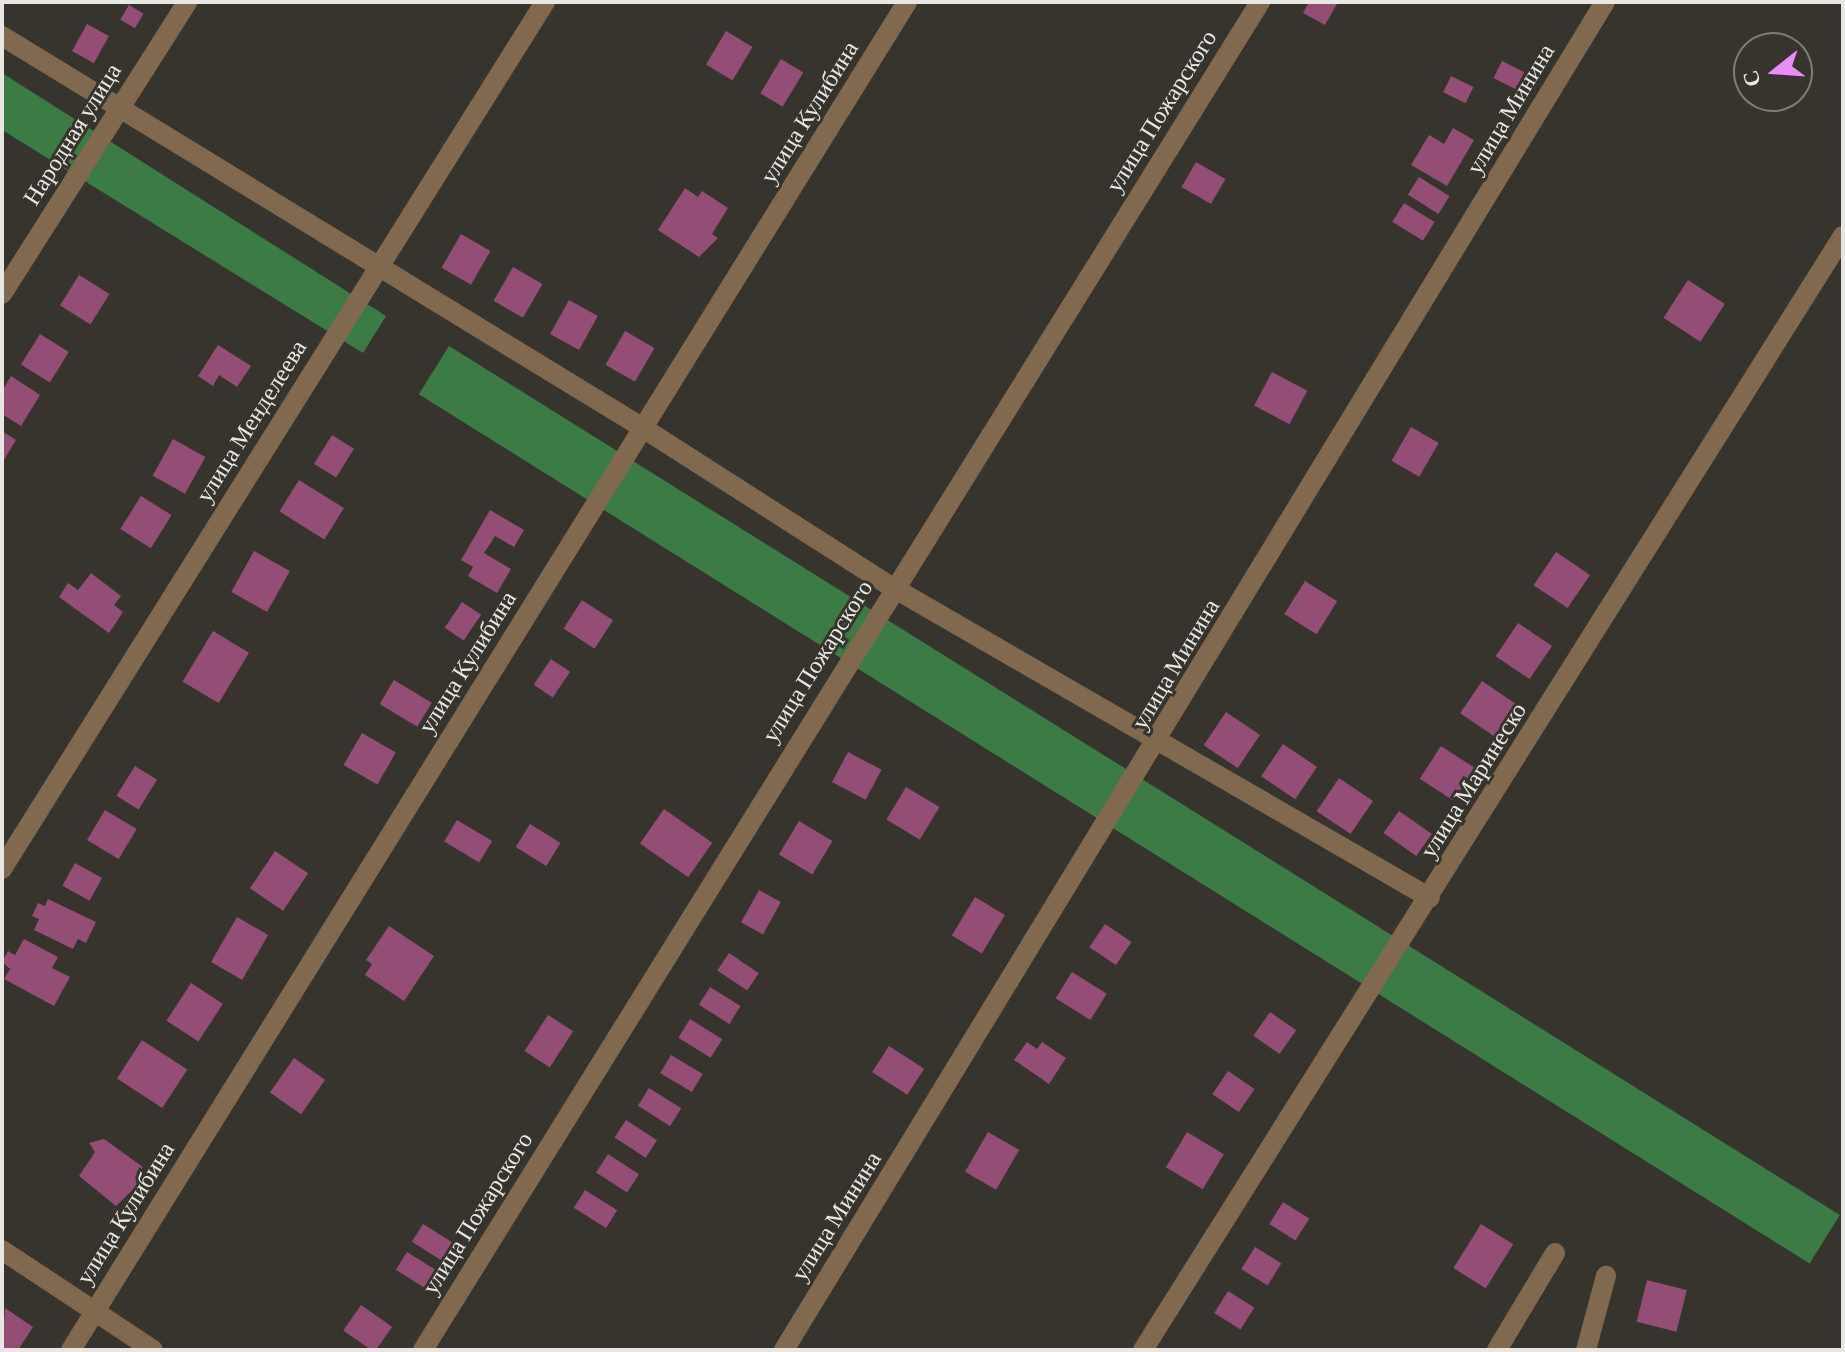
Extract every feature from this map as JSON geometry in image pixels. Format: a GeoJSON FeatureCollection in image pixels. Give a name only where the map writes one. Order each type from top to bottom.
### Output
{"type":"FeatureCollection","features":[{"type":"Feature","properties":{"kind":"street","name":"Народная улица"},"geometry":{"type":"LineString","coordinates":[[2,294],[187,2]]}},
{"type":"Feature","properties":{"kind":"street","name":"улица Менделеева"},"geometry":{"type":"LineString","coordinates":[[2,869],[545,2]]}},
{"type":"Feature","properties":{"kind":"street","name":"улица Кулибина"},"geometry":{"type":"LineString","coordinates":[[71,1350],[907,2]]}},
{"type":"Feature","properties":{"kind":"street","name":"улица Пожарского"},"geometry":{"type":"LineString","coordinates":[[423,1350],[892,587],[1260,2]]}},
{"type":"Feature","properties":{"kind":"street","name":"улица Минина"},"geometry":{"type":"LineString","coordinates":[[784,1350],[1157,744],[1605,2]]}},
{"type":"Feature","properties":{"kind":"street"},"geometry":{"type":"LineString","coordinates":[[2,36],[643,428],[892,587],[1157,744],[1430,898]]}},
{"type":"Feature","properties":{"kind":"street","name":"улица Маринеско"},"geometry":{"type":"LineString","coordinates":[[1143,1350],[1430,898],[1843,236]]}},
{"type":"Feature","properties":{"kind":"street"},"geometry":{"type":"LineString","coordinates":[[2,1250],[153,1350]]}},
{"type":"Feature","properties":{"kind":"street"},"geometry":{"type":"LineString","coordinates":[[1497,1350],[1555,1253]]}},
{"type":"Feature","properties":{"kind":"street"},"geometry":{"type":"LineString","coordinates":[[1586,1350],[1606,1276]]}},
{"type":"Feature","properties":{"kind":"green space"},"geometry":{"type":"Polygon","coordinates":[[[2,73],[386,316],[363,353],[2,130],[2,73]]]}},
{"type":"Feature","properties":{"kind":"green space"},"geometry":{"type":"Polygon","coordinates":[[[449,346],[1840,1215],[1810,1263],[419,394],[449,346]]]}},
{"type":"Feature","properties":{"kind":"building"},"geometry":{"type":"Polygon","coordinates":[[[1309,2],[1338,2],[1325,25],[1303,13],[1309,2]]]}},
{"type":"Feature","properties":{"kind":"building"},"geometry":{"type":"Polygon","coordinates":[[[129,5],[144,14],[135,28],[120,20],[129,5]]]}},
{"type":"Feature","properties":{"kind":"building"},"geometry":{"type":"Polygon","coordinates":[[[87,24],[109,36],[94,63],[72,51],[87,24]]]}},
{"type":"Feature","properties":{"kind":"building"},"geometry":{"type":"Polygon","coordinates":[[[726,31],[753,47],[732,80],[706,64],[726,31]]]}},
{"type":"Feature","properties":{"kind":"building"},"geometry":{"type":"Polygon","coordinates":[[[781,59],[803,72],[783,107],[760,93],[781,59]]]}},
{"type":"Feature","properties":{"kind":"building"},"geometry":{"type":"Polygon","coordinates":[[[1502,61],[1524,72],[1516,89],[1493,78],[1502,61]]]}},
{"type":"Feature","properties":{"kind":"building"},"geometry":{"type":"Polygon","coordinates":[[[1451,76],[1473,87],[1466,103],[1443,92],[1451,76]]]}},
{"type":"Feature","properties":{"kind":"building"},"geometry":{"type":"Polygon","coordinates":[[[1453,128],[1474,140],[1447,186],[1411,165],[1429,135],[1444,144],[1453,128]]]}},
{"type":"Feature","properties":{"kind":"building"},"geometry":{"type":"Polygon","coordinates":[[[1196,162],[1225,179],[1211,204],[1182,187],[1196,162]]]}},
{"type":"Feature","properties":{"kind":"building"},"geometry":{"type":"Polygon","coordinates":[[[1419,177],[1450,196],[1438,214],[1408,195],[1419,177]]]}},
{"type":"Feature","properties":{"kind":"building"},"geometry":{"type":"Polygon","coordinates":[[[685,188],[698,197],[702,191],[728,208],[712,234],[718,238],[699,257],[658,230],[685,188]]]}},
{"type":"Feature","properties":{"kind":"building"},"geometry":{"type":"Polygon","coordinates":[[[1404,203],[1435,222],[1423,241],[1392,222],[1404,203]]]}},
{"type":"Feature","properties":{"kind":"building"},"geometry":{"type":"Polygon","coordinates":[[[461,234],[490,251],[471,285],[442,268],[461,234]]]}},
{"type":"Feature","properties":{"kind":"building"},"geometry":{"type":"Polygon","coordinates":[[[513,267],[542,284],[523,318],[494,301],[513,267]]]}},
{"type":"Feature","properties":{"kind":"building"},"geometry":{"type":"Polygon","coordinates":[[[79,275],[110,294],[90,325],[60,306],[79,275]]]}},
{"type":"Feature","properties":{"kind":"building"},"geometry":{"type":"Polygon","coordinates":[[[1688,280],[1725,304],[1700,342],[1663,318],[1688,280]]]}},
{"type":"Feature","properties":{"kind":"building"},"geometry":{"type":"Polygon","coordinates":[[[569,300],[598,316],[579,350],[550,334],[569,300]]]}},
{"type":"Feature","properties":{"kind":"building"},"geometry":{"type":"Polygon","coordinates":[[[625,331],[654,348],[635,382],[606,365],[625,331]]]}},
{"type":"Feature","properties":{"kind":"building"},"geometry":{"type":"Polygon","coordinates":[[[40,334],[69,352],[50,383],[21,365],[40,334]]]}},
{"type":"Feature","properties":{"kind":"building"},"geometry":{"type":"Polygon","coordinates":[[[218,345],[251,366],[237,387],[219,375],[213,386],[198,376],[218,345]]]}},
{"type":"Feature","properties":{"kind":"building"},"geometry":{"type":"Polygon","coordinates":[[[1272,372],[1307,391],[1289,424],[1254,406],[1272,372]]]}},
{"type":"Feature","properties":{"kind":"building"},"geometry":{"type":"Polygon","coordinates":[[[11,376],[40,395],[21,426],[2,414],[2,391],[11,376]]]}},
{"type":"Feature","properties":{"kind":"building"},"geometry":{"type":"Polygon","coordinates":[[[1411,427],[1439,443],[1419,477],[1392,461],[1411,427]]]}},
{"type":"Feature","properties":{"kind":"building"},"geometry":{"type":"Polygon","coordinates":[[[2,431],[16,440],[2,463],[2,431]]]}},
{"type":"Feature","properties":{"kind":"building"},"geometry":{"type":"Polygon","coordinates":[[[332,435],[354,449],[336,478],[314,464],[332,435]]]}},
{"type":"Feature","properties":{"kind":"building"},"geometry":{"type":"Polygon","coordinates":[[[173,439],[205,457],[185,494],[153,476],[173,439]]]}},
{"type":"Feature","properties":{"kind":"building"},"geometry":{"type":"Polygon","coordinates":[[[299,480],[344,508],[324,539],[279,511],[299,480]]]}},
{"type":"Feature","properties":{"kind":"building"},"geometry":{"type":"Polygon","coordinates":[[[141,496],[172,515],[151,548],[120,529],[141,496]]]}},
{"type":"Feature","properties":{"kind":"building"},"geometry":{"type":"Polygon","coordinates":[[[490,510],[524,530],[514,547],[495,536],[484,553],[511,569],[497,593],[468,576],[473,567],[461,560],[490,510]]]}},
{"type":"Feature","properties":{"kind":"building"},"geometry":{"type":"Polygon","coordinates":[[[254,551],[290,571],[267,612],[231,592],[254,551]]]}},
{"type":"Feature","properties":{"kind":"building"},"geometry":{"type":"Polygon","coordinates":[[[1556,552],[1590,575],[1568,608],[1534,585],[1556,552]]]}},
{"type":"Feature","properties":{"kind":"building"},"geometry":{"type":"Polygon","coordinates":[[[91,573],[121,596],[114,605],[123,612],[109,633],[59,597],[68,583],[78,590],[91,573]]]}},
{"type":"Feature","properties":{"kind":"building"},"geometry":{"type":"Polygon","coordinates":[[[1305,581],[1337,601],[1317,634],[1284,614],[1305,581]]]}},
{"type":"Feature","properties":{"kind":"building"},"geometry":{"type":"Polygon","coordinates":[[[582,600],[613,620],[595,649],[563,629],[582,600]]]}},
{"type":"Feature","properties":{"kind":"building"},"geometry":{"type":"Polygon","coordinates":[[[462,602],[481,615],[464,641],[445,628],[462,602]]]}},
{"type":"Feature","properties":{"kind":"building"},"geometry":{"type":"Polygon","coordinates":[[[1518,623],[1552,646],[1530,679],[1496,656],[1518,623]]]}},
{"type":"Feature","properties":{"kind":"building"},"geometry":{"type":"Polygon","coordinates":[[[213,631],[249,653],[219,703],[183,682],[213,631]]]}},
{"type":"Feature","properties":{"kind":"building"},"geometry":{"type":"Polygon","coordinates":[[[551,659],[570,672],[553,698],[534,685],[551,659]]]}},
{"type":"Feature","properties":{"kind":"building"},"geometry":{"type":"Polygon","coordinates":[[[394,680],[432,703],[417,727],[380,704],[394,680]]]}},
{"type":"Feature","properties":{"kind":"building"},"geometry":{"type":"Polygon","coordinates":[[[1482,681],[1516,704],[1494,736],[1460,713],[1482,681]]]}},
{"type":"Feature","properties":{"kind":"building"},"geometry":{"type":"Polygon","coordinates":[[[1226,712],[1260,735],[1238,768],[1204,745],[1226,712]]]}},
{"type":"Feature","properties":{"kind":"building"},"geometry":{"type":"Polygon","coordinates":[[[362,733],[396,752],[377,785],[344,765],[362,733]]]}},
{"type":"Feature","properties":{"kind":"building"},"geometry":{"type":"Polygon","coordinates":[[[1283,744],[1317,767],[1295,799],[1261,776],[1283,744]]]}},
{"type":"Feature","properties":{"kind":"building"},"geometry":{"type":"Polygon","coordinates":[[[1441,746],[1475,768],[1453,800],[1420,779],[1441,746]]]}},
{"type":"Feature","properties":{"kind":"building"},"geometry":{"type":"Polygon","coordinates":[[[848,752],[882,770],[866,800],[832,782],[848,752]]]}},
{"type":"Feature","properties":{"kind":"building"},"geometry":{"type":"Polygon","coordinates":[[[135,766],[157,780],[139,809],[116,796],[135,766]]]}},
{"type":"Feature","properties":{"kind":"building"},"geometry":{"type":"Polygon","coordinates":[[[1339,778],[1373,801],[1351,834],[1317,811],[1339,778]]]}},
{"type":"Feature","properties":{"kind":"building"},"geometry":{"type":"Polygon","coordinates":[[[906,787],[939,807],[920,840],[886,820],[906,787]]]}},
{"type":"Feature","properties":{"kind":"building"},"geometry":{"type":"Polygon","coordinates":[[[664,809],[712,843],[688,877],[640,843],[664,809]]]}},
{"type":"Feature","properties":{"kind":"building"},"geometry":{"type":"Polygon","coordinates":[[[105,810],[137,829],[119,859],[87,840],[105,810]]]}},
{"type":"Feature","properties":{"kind":"building"},"geometry":{"type":"Polygon","coordinates":[[[1399,811],[1432,834],[1416,856],[1384,833],[1399,811]]]}},
{"type":"Feature","properties":{"kind":"building"},"geometry":{"type":"Polygon","coordinates":[[[457,820],[492,841],[479,863],[444,841],[457,820]]]}},
{"type":"Feature","properties":{"kind":"building"},"geometry":{"type":"Polygon","coordinates":[[[799,821],[832,841],[812,875],[779,854],[799,821]]]}},
{"type":"Feature","properties":{"kind":"building"},"geometry":{"type":"Polygon","coordinates":[[[530,824],[561,843],[546,866],[516,847],[530,824]]]}},
{"type":"Feature","properties":{"kind":"building"},"geometry":{"type":"Polygon","coordinates":[[[275,851],[308,873],[283,911],[250,888],[275,851]]]}},
{"type":"Feature","properties":{"kind":"building"},"geometry":{"type":"Polygon","coordinates":[[[75,863],[102,878],[90,901],[62,886],[75,863]]]}},
{"type":"Feature","properties":{"kind":"building"},"geometry":{"type":"Polygon","coordinates":[[[759,890],[781,902],[763,934],[741,922],[759,890]]]}},
{"type":"Feature","properties":{"kind":"building"},"geometry":{"type":"Polygon","coordinates":[[[975,897],[1005,915],[982,954],[952,936],[975,897]]]}},
{"type":"Feature","properties":{"kind":"building"},"geometry":{"type":"Polygon","coordinates":[[[48,899],[96,922],[86,943],[78,939],[73,949],[34,930],[39,919],[32,916],[38,903],[45,906],[48,899]]]}},
{"type":"Feature","properties":{"kind":"building"},"geometry":{"type":"Polygon","coordinates":[[[237,917],[268,935],[242,980],[211,962],[237,917]]]}},
{"type":"Feature","properties":{"kind":"building"},"geometry":{"type":"Polygon","coordinates":[[[1105,924],[1132,942],[1116,965],[1089,947],[1105,924]]]}},
{"type":"Feature","properties":{"kind":"building"},"geometry":{"type":"Polygon","coordinates":[[[389,926],[434,956],[404,1001],[365,975],[372,964],[366,960],[389,926]]]}},
{"type":"Feature","properties":{"kind":"building"},"geometry":{"type":"Polygon","coordinates":[[[24,939],[58,957],[52,968],[70,977],[54,1006],[4,979],[10,969],[2,962],[8,951],[15,955],[24,939]]]}},
{"type":"Feature","properties":{"kind":"building"},"geometry":{"type":"Polygon","coordinates":[[[729,953],[759,973],[747,991],[717,970],[729,953]]]}},
{"type":"Feature","properties":{"kind":"building"},"geometry":{"type":"Polygon","coordinates":[[[1072,972],[1107,994],[1090,1020],[1056,998],[1072,972]]]}},
{"type":"Feature","properties":{"kind":"building"},"geometry":{"type":"Polygon","coordinates":[[[191,983],[223,1004],[198,1041],[166,1021],[191,983]]]}},
{"type":"Feature","properties":{"kind":"building"},"geometry":{"type":"Polygon","coordinates":[[[710,987],[741,1006],[729,1024],[699,1005],[710,987]]]}},
{"type":"Feature","properties":{"kind":"building"},"geometry":{"type":"Polygon","coordinates":[[[1270,1012],[1296,1030],[1280,1054],[1253,1036],[1270,1012]]]}},
{"type":"Feature","properties":{"kind":"building"},"geometry":{"type":"Polygon","coordinates":[[[548,1015],[573,1031],[550,1067],[525,1051],[548,1015]]]}},
{"type":"Feature","properties":{"kind":"building"},"geometry":{"type":"Polygon","coordinates":[[[690,1019],[722,1039],[711,1058],[678,1038],[690,1019]]]}},
{"type":"Feature","properties":{"kind":"building"},"geometry":{"type":"Polygon","coordinates":[[[142,1040],[187,1069],[162,1108],[117,1079],[142,1040]]]}},
{"type":"Feature","properties":{"kind":"building"},"geometry":{"type":"Polygon","coordinates":[[[1027,1042],[1037,1049],[1042,1042],[1066,1058],[1049,1084],[1014,1060],[1027,1042]]]}},
{"type":"Feature","properties":{"kind":"building"},"geometry":{"type":"Polygon","coordinates":[[[889,1046],[924,1069],[907,1095],[872,1072],[889,1046]]]}},
{"type":"Feature","properties":{"kind":"building"},"geometry":{"type":"Polygon","coordinates":[[[671,1055],[703,1074],[692,1092],[660,1073],[671,1055]]]}},
{"type":"Feature","properties":{"kind":"building"},"geometry":{"type":"Polygon","coordinates":[[[294,1058],[325,1080],[301,1114],[270,1092],[294,1058]]]}},
{"type":"Feature","properties":{"kind":"building"},"geometry":{"type":"Polygon","coordinates":[[[1228,1071],[1255,1089],[1239,1112],[1212,1094],[1228,1071]]]}},
{"type":"Feature","properties":{"kind":"building"},"geometry":{"type":"Polygon","coordinates":[[[649,1088],[681,1108],[670,1126],[638,1106],[649,1088]]]}},
{"type":"Feature","properties":{"kind":"building"},"geometry":{"type":"Polygon","coordinates":[[[626,1120],[657,1140],[646,1158],[615,1138],[626,1120]]]}},
{"type":"Feature","properties":{"kind":"building"},"geometry":{"type":"Polygon","coordinates":[[[988,1132],[1019,1150],[996,1190],[965,1172],[988,1132]]]}},
{"type":"Feature","properties":{"kind":"building"},"geometry":{"type":"Polygon","coordinates":[[[1187,1132],[1224,1154],[1203,1189],[1166,1167],[1187,1132]]]}},
{"type":"Feature","properties":{"kind":"building"},"geometry":{"type":"Polygon","coordinates":[[[104,1139],[143,1167],[138,1174],[145,1178],[116,1206],[79,1176],[95,1152],[89,1143],[104,1139]]]}},
{"type":"Feature","properties":{"kind":"building"},"geometry":{"type":"Polygon","coordinates":[[[608,1154],[639,1174],[627,1193],[596,1172],[608,1154]]]}},
{"type":"Feature","properties":{"kind":"building"},"geometry":{"type":"Polygon","coordinates":[[[585,1190],[617,1210],[606,1228],[574,1208],[585,1190]]]}},
{"type":"Feature","properties":{"kind":"building"},"geometry":{"type":"Polygon","coordinates":[[[1283,1202],[1309,1218],[1296,1240],[1269,1224],[1283,1202]]]}},
{"type":"Feature","properties":{"kind":"building"},"geometry":{"type":"Polygon","coordinates":[[[423,1224],[454,1243],[442,1261],[412,1242],[423,1224]]]}},
{"type":"Feature","properties":{"kind":"building"},"geometry":{"type":"Polygon","coordinates":[[[1481,1224],[1513,1244],[1486,1288],[1453,1268],[1481,1224]]]}},
{"type":"Feature","properties":{"kind":"building"},"geometry":{"type":"Polygon","coordinates":[[[1255,1247],[1281,1263],[1268,1285],[1241,1269],[1255,1247]]]}},
{"type":"Feature","properties":{"kind":"building"},"geometry":{"type":"Polygon","coordinates":[[[407,1252],[438,1271],[426,1289],[396,1270],[407,1252]]]}},
{"type":"Feature","properties":{"kind":"building"},"geometry":{"type":"Polygon","coordinates":[[[1647,1280],[1687,1290],[1676,1332],[1637,1322],[1647,1280]]]}},
{"type":"Feature","properties":{"kind":"building"},"geometry":{"type":"Polygon","coordinates":[[[1228,1291],[1254,1307],[1241,1329],[1214,1313],[1228,1291]]]}},
{"type":"Feature","properties":{"kind":"building"},"geometry":{"type":"Polygon","coordinates":[[[361,1305],[392,1327],[376,1350],[343,1330],[361,1305]]]}},
{"type":"Feature","properties":{"kind":"building"},"geometry":{"type":"Polygon","coordinates":[[[5,1308],[33,1327],[18,1350],[2,1350],[5,1308]]]}}]}
